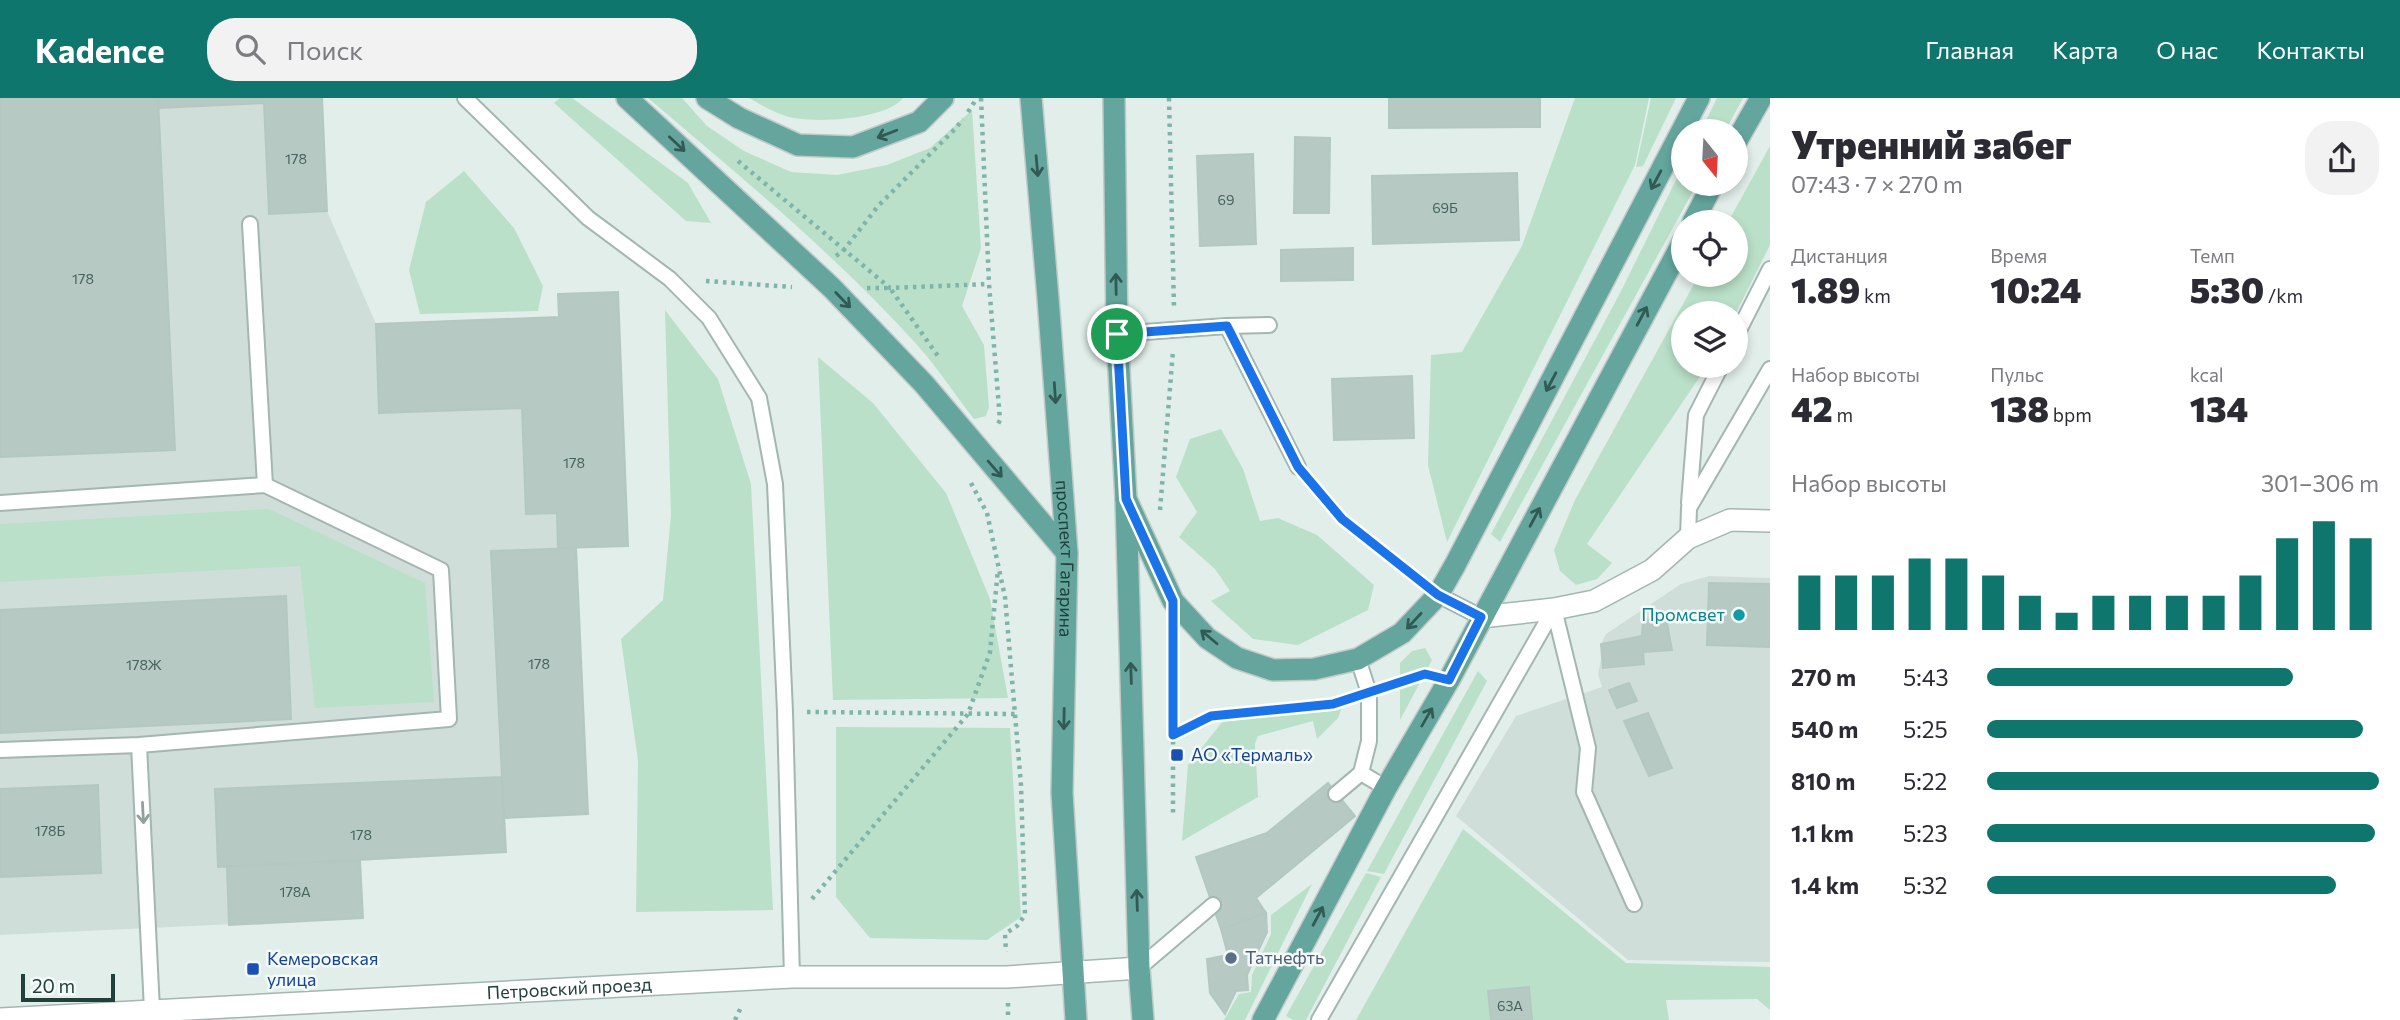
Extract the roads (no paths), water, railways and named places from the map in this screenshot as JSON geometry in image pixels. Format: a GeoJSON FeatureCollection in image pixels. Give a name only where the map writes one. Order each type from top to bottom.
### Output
{"type":"FeatureCollection","features":[{"type":"Feature","properties":{"kind":"main road"},"geometry":{"type":"LineString","coordinates":[[627,98],[816,272],[924,384],[1067,553]]}},
{"type":"Feature","properties":{"kind":"main road"},"geometry":{"type":"LineString","coordinates":[[707,98],[738,118],[798,145],[853,147],[919,122],[943,98]]}},
{"type":"Feature","properties":{"kind":"main road","name":"проспект Гагарина"},"geometry":{"type":"LineString","coordinates":[[1031,98],[1067,553],[1062,793],[1076,1020]]}},
{"type":"Feature","properties":{"kind":"main road"},"geometry":{"type":"LineString","coordinates":[[1114,98],[1117,334],[1126,499],[1139,968],[1143,1020]]}},
{"type":"Feature","properties":{"kind":"main road"},"geometry":{"type":"LineString","coordinates":[[1126,499],[1173,601],[1207,638],[1237,659],[1273,670],[1314,669],[1358,659],[1402,633],[1438,595],[1699,98]]}},
{"type":"Feature","properties":{"kind":"main road"},"geometry":{"type":"LineString","coordinates":[[1748,121],[1761,98]]}},
{"type":"Feature","properties":{"kind":"main road"},"geometry":{"type":"LineString","coordinates":[[1263,1020],[1386,788],[1449,680],[1671,264]]}},
{"type":"Feature","properties":{"kind":"street"},"geometry":{"type":"LineString","coordinates":[[1481,617],[1594,601],[1651,570],[1688,538],[1730,520],[1770,521]]}},
{"type":"Feature","properties":{"kind":"street","name":"Петровский проезд"},"geometry":{"type":"LineString","coordinates":[[0,1019],[792,976],[1007,977],[1139,968]]}},
{"type":"Feature","properties":{"kind":"lane"},"geometry":{"type":"LineString","coordinates":[[465,98],[588,218],[670,279],[709,318],[759,398],[775,484],[785,712],[792,976]]}},
{"type":"Feature","properties":{"kind":"lane"},"geometry":{"type":"LineString","coordinates":[[250,224],[265,485]]}},
{"type":"Feature","properties":{"kind":"lane"},"geometry":{"type":"LineString","coordinates":[[1748,312],[1770,269]]}},
{"type":"Feature","properties":{"kind":"lane"},"geometry":{"type":"LineString","coordinates":[[1117,334],[1269,325]]}},
{"type":"Feature","properties":{"kind":"lane"},"geometry":{"type":"LineString","coordinates":[[1227,326],[1298,467]]}},
{"type":"Feature","properties":{"kind":"lane"},"geometry":{"type":"LineString","coordinates":[[1689,508],[1770,369]]}},
{"type":"Feature","properties":{"kind":"lane"},"geometry":{"type":"LineString","coordinates":[[1688,538],[1696,415],[1715,378]]}},
{"type":"Feature","properties":{"kind":"lane"},"geometry":{"type":"LineString","coordinates":[[0,503],[265,485],[441,570],[449,719],[139,745],[0,750]]}},
{"type":"Feature","properties":{"kind":"lane"},"geometry":{"type":"LineString","coordinates":[[1438,595],[1481,617]]}},
{"type":"Feature","properties":{"kind":"lane"},"geometry":{"type":"LineString","coordinates":[[1554,608],[1588,748],[1584,792],[1634,904]]}},
{"type":"Feature","properties":{"kind":"lane"},"geometry":{"type":"LineString","coordinates":[[1318,1020],[1554,608]]}},
{"type":"Feature","properties":{"kind":"lane"},"geometry":{"type":"LineString","coordinates":[[1336,794],[1361,773],[1369,741],[1369,693],[1358,659]]}},
{"type":"Feature","properties":{"kind":"lane"},"geometry":{"type":"LineString","coordinates":[[139,745],[152,1010]]}},
{"type":"Feature","properties":{"kind":"lane"},"geometry":{"type":"LineString","coordinates":[[1361,773],[1386,788]]}},
{"type":"Feature","properties":{"kind":"lane"},"geometry":{"type":"LineString","coordinates":[[1139,968],[1213,905]]}},
{"type":"Feature","properties":{"kind":"place","name":"Промсвет"},"geometry":{"type":"Point","coordinates":[1739,615]}},
{"type":"Feature","properties":{"kind":"place","name":"АО «Термаль»"},"geometry":{"type":"Point","coordinates":[1177,755]}},
{"type":"Feature","properties":{"kind":"place","name":"Татнефть"},"geometry":{"type":"Point","coordinates":[1231,958]}},
{"type":"Feature","properties":{"kind":"place","name":"Кемеровская улица"},"geometry":{"type":"Point","coordinates":[253,969]}}]}
